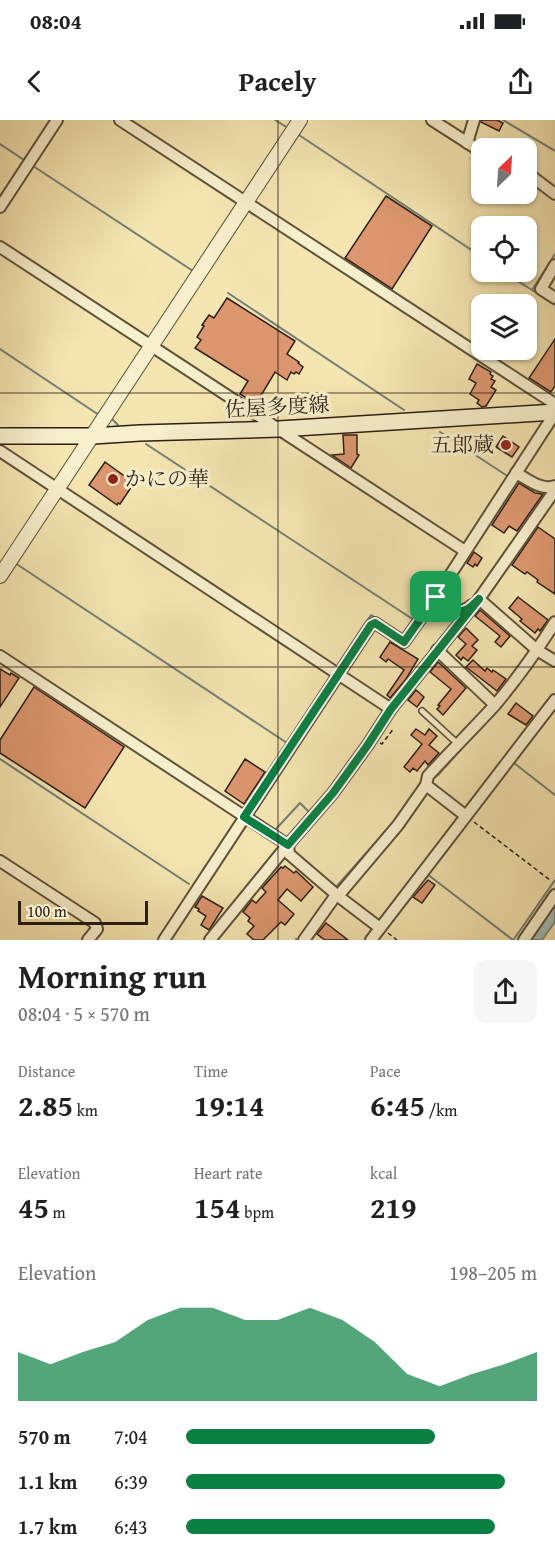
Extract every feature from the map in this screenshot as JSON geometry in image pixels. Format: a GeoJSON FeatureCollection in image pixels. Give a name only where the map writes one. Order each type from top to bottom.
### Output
{"type":"FeatureCollection","features":[{"type":"Feature","properties":{"kind":"main road","name":"佐屋多度線"},"geometry":{"type":"LineString","coordinates":[[0,436],[93,436],[279,429],[555,412]]}},
{"type":"Feature","properties":{"kind":"street"},"geometry":{"type":"LineString","coordinates":[[0,207],[57,120]]}},
{"type":"Feature","properties":{"kind":"street"},"geometry":{"type":"LineString","coordinates":[[120,120],[555,404]]}},
{"type":"Feature","properties":{"kind":"street"},"geometry":{"type":"LineString","coordinates":[[0,576],[300,120]]}},
{"type":"Feature","properties":{"kind":"street"},"geometry":{"type":"LineString","coordinates":[[432,120],[471,145]]}},
{"type":"Feature","properties":{"kind":"street"},"geometry":{"type":"LineString","coordinates":[[467,143],[474,120]]}},
{"type":"Feature","properties":{"kind":"street"},"geometry":{"type":"LineString","coordinates":[[537,180],[555,194]]}},
{"type":"Feature","properties":{"kind":"street"},"geometry":{"type":"LineString","coordinates":[[0,247],[465,551]]}},
{"type":"Feature","properties":{"kind":"street"},"geometry":{"type":"LineString","coordinates":[[555,265],[541,289],[555,298]]}},
{"type":"Feature","properties":{"kind":"street"},"geometry":{"type":"LineString","coordinates":[[164,940],[371,625],[375,623],[404,642],[436,597],[555,412]]}},
{"type":"Feature","properties":{"kind":"street"},"geometry":{"type":"LineString","coordinates":[[0,452],[391,709]]}},
{"type":"Feature","properties":{"kind":"street"},"geometry":{"type":"LineString","coordinates":[[516,473],[543,488],[555,488]]}},
{"type":"Feature","properties":{"kind":"street"},"geometry":{"type":"LineString","coordinates":[[210,940],[333,793],[391,709],[479,599],[555,488]]}},
{"type":"Feature","properties":{"kind":"street"},"geometry":{"type":"LineString","coordinates":[[436,597],[438,603],[449,611],[467,610],[479,599]]}},
{"type":"Feature","properties":{"kind":"street"},"geometry":{"type":"LineString","coordinates":[[479,599],[537,650],[555,661]]}},
{"type":"Feature","properties":{"kind":"street"},"geometry":{"type":"LineString","coordinates":[[304,940],[337,896],[392,833],[426,785],[428,776],[495,705],[537,650],[555,622]]}},
{"type":"Feature","properties":{"kind":"street"},"geometry":{"type":"LineString","coordinates":[[437,650],[495,705]]}},
{"type":"Feature","properties":{"kind":"street"},"geometry":{"type":"LineString","coordinates":[[0,656],[288,845]]}},
{"type":"Feature","properties":{"kind":"street"},"geometry":{"type":"LineString","coordinates":[[371,940],[554,703]]}},
{"type":"Feature","properties":{"kind":"street"},"geometry":{"type":"LineString","coordinates":[[426,785],[466,816]]}},
{"type":"Feature","properties":{"kind":"street"},"geometry":{"type":"LineString","coordinates":[[288,845],[289,854],[337,896],[380,928]]}},
{"type":"Feature","properties":{"kind":"street"},"geometry":{"type":"LineString","coordinates":[[0,861],[95,923],[97,929],[88,940]]}},
{"type":"Feature","properties":{"kind":"street"},"geometry":{"type":"LineString","coordinates":[[524,940],[555,895]]}},
{"type":"Feature","properties":{"kind":"lane"},"geometry":{"type":"LineString","coordinates":[[422,711],[458,744]]}},
{"type":"Feature","properties":{"kind":"path"},"geometry":{"type":"LineString","coordinates":[[466,816],[550,880]]}},
{"type":"Feature","properties":{"kind":"water"},"geometry":{"type":"Polygon","coordinates":[[[555,903],[555,922],[542,940],[529,940],[555,903]]]}},
{"type":"Feature","properties":{"kind":"building"},"geometry":{"type":"Polygon","coordinates":[[[481,120],[497,120],[503,123],[499,131],[481,120]]]}},
{"type":"Feature","properties":{"kind":"building"},"geometry":{"type":"Polygon","coordinates":[[[386,196],[432,226],[392,289],[345,258],[386,196]]]}},
{"type":"Feature","properties":{"kind":"building"},"geometry":{"type":"Polygon","coordinates":[[[227,298],[295,341],[287,354],[303,367],[299,374],[291,372],[287,380],[275,372],[256,404],[240,394],[248,381],[195,348],[201,340],[197,337],[204,326],[202,325],[209,315],[214,318],[227,298]]]}},
{"type":"Feature","properties":{"kind":"building"},"geometry":{"type":"Polygon","coordinates":[[[555,339],[555,386],[551,392],[529,378],[555,339]]]}},
{"type":"Feature","properties":{"kind":"building"},"geometry":{"type":"Polygon","coordinates":[[[477,364],[491,372],[493,376],[491,379],[495,381],[491,387],[496,390],[486,406],[482,407],[477,403],[479,400],[470,394],[476,383],[469,379],[477,364]]]}},
{"type":"Feature","properties":{"kind":"building"},"geometry":{"type":"Polygon","coordinates":[[[343,435],[357,435],[357,454],[359,455],[351,468],[332,455],[344,454],[343,435]]]}},
{"type":"Feature","properties":{"kind":"building"},"geometry":{"type":"Polygon","coordinates":[[[503,436],[519,447],[512,457],[496,447],[503,436]]]}},
{"type":"Feature","properties":{"kind":"building"},"geometry":{"type":"Polygon","coordinates":[[[105,462],[134,483],[117,505],[89,485],[105,462]]]}},
{"type":"Feature","properties":{"kind":"building"},"geometry":{"type":"Polygon","coordinates":[[[519,483],[535,493],[543,494],[517,531],[509,526],[504,533],[492,525],[519,483]]]}},
{"type":"Feature","properties":{"kind":"building"},"geometry":{"type":"Polygon","coordinates":[[[538,527],[555,539],[555,594],[527,572],[525,574],[512,565],[538,527]]]}},
{"type":"Feature","properties":{"kind":"building"},"geometry":{"type":"Polygon","coordinates":[[[474,552],[482,558],[477,566],[475,564],[473,567],[467,563],[474,552]]]}},
{"type":"Feature","properties":{"kind":"building"},"geometry":{"type":"Polygon","coordinates":[[[518,597],[548,620],[540,631],[538,629],[535,633],[509,608],[518,597]]]}},
{"type":"Feature","properties":{"kind":"building"},"geometry":{"type":"Polygon","coordinates":[[[480,610],[510,636],[501,647],[495,642],[500,636],[475,616],[480,610]]]}},
{"type":"Feature","properties":{"kind":"building"},"geometry":{"type":"Polygon","coordinates":[[[466,628],[478,640],[472,646],[477,650],[468,661],[463,657],[461,660],[456,655],[466,644],[458,637],[466,628]]]}},
{"type":"Feature","properties":{"kind":"building"},"geometry":{"type":"Polygon","coordinates":[[[390,642],[418,659],[406,679],[390,698],[387,695],[404,670],[388,659],[386,662],[380,657],[390,642]]]}},
{"type":"Feature","properties":{"kind":"building"},"geometry":{"type":"Polygon","coordinates":[[[473,660],[485,671],[487,668],[492,672],[493,670],[506,679],[497,691],[466,667],[473,660]]]}},
{"type":"Feature","properties":{"kind":"building"},"geometry":{"type":"Polygon","coordinates":[[[438,662],[466,688],[443,715],[437,709],[440,706],[438,705],[451,689],[430,672],[438,662]]]}},
{"type":"Feature","properties":{"kind":"building"},"geometry":{"type":"Polygon","coordinates":[[[0,669],[19,678],[0,707],[0,669]]]}},
{"type":"Feature","properties":{"kind":"building"},"geometry":{"type":"Polygon","coordinates":[[[34,687],[124,747],[85,808],[0,753],[0,740],[34,687]]]}},
{"type":"Feature","properties":{"kind":"building"},"geometry":{"type":"Polygon","coordinates":[[[416,690],[424,697],[417,707],[408,700],[416,690]]]}},
{"type":"Feature","properties":{"kind":"building"},"geometry":{"type":"Polygon","coordinates":[[[516,703],[533,716],[526,725],[508,714],[516,703]]]}},
{"type":"Feature","properties":{"kind":"building"},"geometry":{"type":"Polygon","coordinates":[[[416,729],[425,735],[429,729],[437,736],[429,745],[439,753],[428,765],[425,761],[417,771],[413,768],[410,772],[404,767],[422,744],[411,735],[416,729]]]}},
{"type":"Feature","properties":{"kind":"building"},"geometry":{"type":"Polygon","coordinates":[[[245,759],[265,772],[244,804],[225,791],[245,759]]]}},
{"type":"Feature","properties":{"kind":"building"},"geometry":{"type":"Polygon","coordinates":[[[285,866],[294,873],[296,871],[313,887],[301,901],[287,889],[278,900],[294,914],[285,925],[281,922],[263,940],[254,940],[247,934],[254,926],[243,912],[252,900],[256,903],[266,892],[262,888],[281,867],[285,866]]]}},
{"type":"Feature","properties":{"kind":"building"},"geometry":{"type":"Polygon","coordinates":[[[428,880],[435,885],[422,903],[413,897],[428,880]]]}},
{"type":"Feature","properties":{"kind":"building"},"geometry":{"type":"Polygon","coordinates":[[[202,896],[223,908],[209,930],[201,925],[206,916],[195,907],[202,896]]]}},
{"type":"Feature","properties":{"kind":"building"},"geometry":{"type":"Polygon","coordinates":[[[326,923],[348,940],[325,940],[317,934],[326,923]]]}},
{"type":"Feature","properties":{"kind":"waterway"},"geometry":{"type":"LineString","coordinates":[[275,120],[288,128]]}},
{"type":"Feature","properties":{"kind":"waterway"},"geometry":{"type":"LineString","coordinates":[[503,120],[555,151]]}},
{"type":"Feature","properties":{"kind":"waterway"},"geometry":{"type":"LineString","coordinates":[[299,135],[471,250]]}},
{"type":"Feature","properties":{"kind":"waterway"},"geometry":{"type":"LineString","coordinates":[[0,144],[24,160]]}},
{"type":"Feature","properties":{"kind":"waterway"},"geometry":{"type":"LineString","coordinates":[[33,166],[193,271]]}},
{"type":"Feature","properties":{"kind":"waterway"},"geometry":{"type":"LineString","coordinates":[[555,254],[532,290],[555,305]]}},
{"type":"Feature","properties":{"kind":"waterway"},"geometry":{"type":"LineString","coordinates":[[519,282],[532,290]]}},
{"type":"Feature","properties":{"kind":"waterway"},"geometry":{"type":"LineString","coordinates":[[228,293],[404,410]]}},
{"type":"Feature","properties":{"kind":"waterway"},"geometry":{"type":"LineString","coordinates":[[0,349],[99,415]]}},
{"type":"Feature","properties":{"kind":"waterway"},"geometry":{"type":"LineString","coordinates":[[112,419],[118,425]]}},
{"type":"Feature","properties":{"kind":"waterway"},"geometry":{"type":"LineString","coordinates":[[440,432],[509,477]]}},
{"type":"Feature","properties":{"kind":"waterway"},"geometry":{"type":"LineString","coordinates":[[146,444],[414,620]]}},
{"type":"Feature","properties":{"kind":"waterway"},"geometry":{"type":"LineString","coordinates":[[15,563],[287,743]]}},
{"type":"Feature","properties":{"kind":"waterway"},"geometry":{"type":"LineString","coordinates":[[421,609],[440,581]]}},
{"type":"Feature","properties":{"kind":"waterway"},"geometry":{"type":"LineString","coordinates":[[336,668],[371,615],[376,618]]}},
{"type":"Feature","properties":{"kind":"waterway"},"geometry":{"type":"LineString","coordinates":[[243,810],[332,674]]}},
{"type":"Feature","properties":{"kind":"waterway"},"geometry":{"type":"LineString","coordinates":[[432,779],[474,735]]}},
{"type":"Feature","properties":{"kind":"waterway"},"geometry":{"type":"LineString","coordinates":[[0,759],[189,884]]}},
{"type":"Feature","properties":{"kind":"waterway"},"geometry":{"type":"LineString","coordinates":[[514,763],[555,795]]}},
{"type":"Feature","properties":{"kind":"waterway"},"geometry":{"type":"LineString","coordinates":[[262,822],[275,830],[300,803],[308,811]]}},
{"type":"Feature","properties":{"kind":"waterway"},"geometry":{"type":"LineString","coordinates":[[337,886],[390,826]]}},
{"type":"Feature","properties":{"kind":"waterway"},"geometry":{"type":"LineString","coordinates":[[158,940],[206,866]]}},
{"type":"Feature","properties":{"kind":"waterway"},"geometry":{"type":"LineString","coordinates":[[427,874],[513,940]]}},
{"type":"Feature","properties":{"kind":"waterway"},"geometry":{"type":"LineString","coordinates":[[514,939],[555,880]]}},
{"type":"Feature","properties":{"kind":"waterway"},"geometry":{"type":"LineString","coordinates":[[302,934],[323,904]]}},
{"type":"Feature","properties":{"kind":"place","name":"五郎蔵"},"geometry":{"type":"Point","coordinates":[506,445]}},
{"type":"Feature","properties":{"kind":"place","name":"かにの華"},"geometry":{"type":"Point","coordinates":[113,479]}},
{"type":"Feature","properties":{"kind":"route"},"geometry":{"type":"LineString","coordinates":[[436,597],[438,603],[449,611],[467,610],[479,599],[412,681],[333,793],[288,845],[244,817],[371,625],[375,623],[404,642],[436,597]]}}]}
